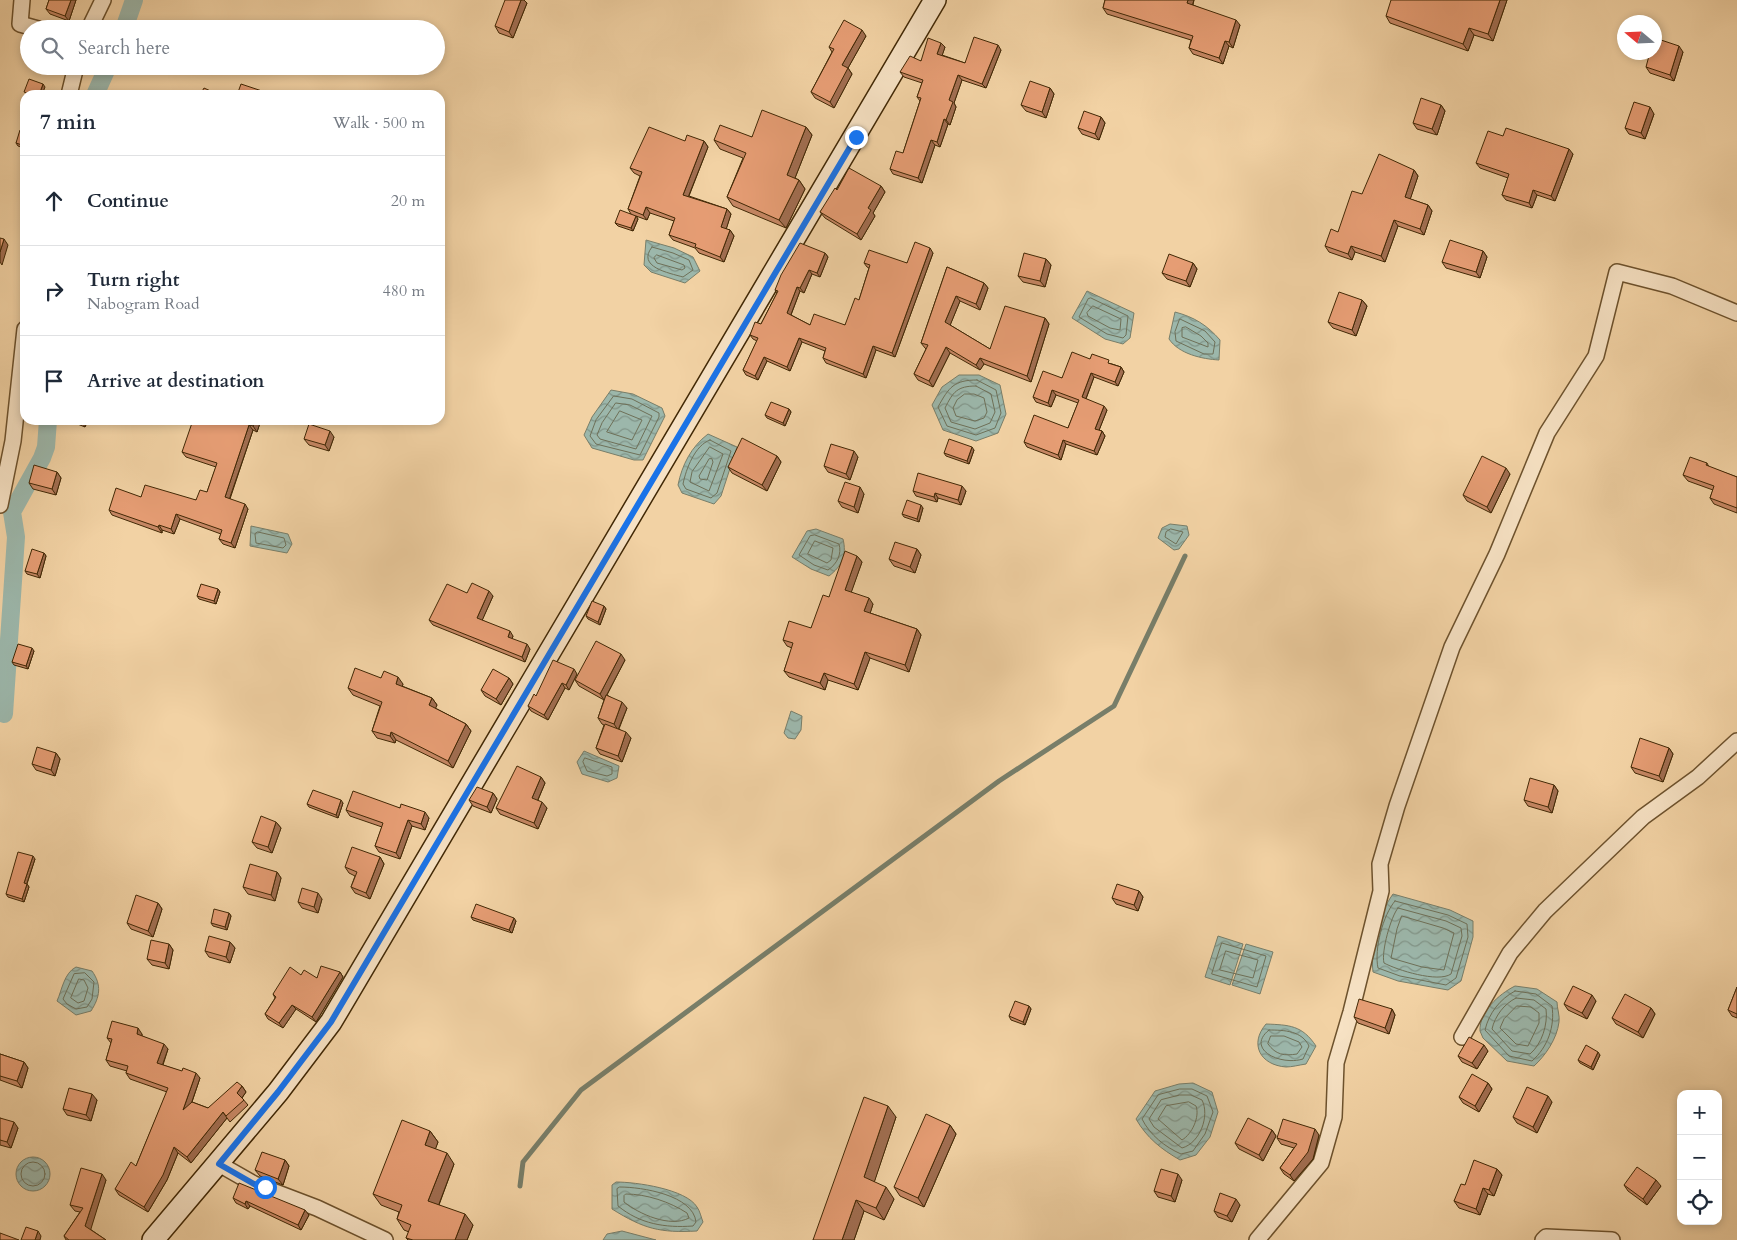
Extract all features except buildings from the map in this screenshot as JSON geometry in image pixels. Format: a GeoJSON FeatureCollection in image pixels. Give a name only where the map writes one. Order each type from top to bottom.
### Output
{"type":"FeatureCollection","features":[{"type":"Feature","properties":{"kind":"main road"},"geometry":{"type":"LineString","coordinates":[[153,1240],[278,1092],[331,1022],[935,0]]}},
{"type":"Feature","properties":{"kind":"street"},"geometry":{"type":"LineString","coordinates":[[20,20],[22,0]]}},
{"type":"Feature","properties":{"kind":"street"},"geometry":{"type":"LineString","coordinates":[[93,20],[102,0]]}},
{"type":"Feature","properties":{"kind":"street"},"geometry":{"type":"LineString","coordinates":[[70,90],[74,75]]}},
{"type":"Feature","properties":{"kind":"street"},"geometry":{"type":"LineString","coordinates":[[1257,1240],[1321,1163],[1334,1117],[1336,1063],[1352,1012],[1381,891],[1380,864],[1397,806],[1452,647],[1497,554],[1547,433],[1596,356],[1617,272],[1672,286],[1737,313]]}},
{"type":"Feature","properties":{"kind":"street"},"geometry":{"type":"LineString","coordinates":[[0,505],[13,441],[20,375]]}},
{"type":"Feature","properties":{"kind":"street"},"geometry":{"type":"LineString","coordinates":[[1462,1037],[1510,952],[1545,911],[1643,817],[1698,777],[1737,741]]}},
{"type":"Feature","properties":{"kind":"street"},"geometry":{"type":"LineString","coordinates":[[219,1164],[254,1184],[317,1208],[385,1240]]}},
{"type":"Feature","properties":{"kind":"street"},"geometry":{"type":"LineString","coordinates":[[1543,1240],[1546,1237],[1612,1240]]}},
{"type":"Feature","properties":{"kind":"water"},"geometry":{"type":"Polygon","coordinates":[[[646,240],[674,248],[693,257],[700,271],[685,283],[651,272],[644,265],[646,240]]]}},
{"type":"Feature","properties":{"kind":"water"},"geometry":{"type":"Polygon","coordinates":[[[1087,291],[1134,313],[1130,338],[1123,344],[1105,339],[1072,318],[1087,291]]]}},
{"type":"Feature","properties":{"kind":"water"},"geometry":{"type":"Polygon","coordinates":[[[1175,312],[1200,322],[1220,340],[1219,360],[1191,355],[1173,344],[1169,339],[1175,312]]]}},
{"type":"Feature","properties":{"kind":"water"},"geometry":{"type":"Polygon","coordinates":[[[959,375],[979,375],[1000,385],[1006,414],[998,433],[976,441],[943,430],[932,405],[942,387],[959,375]]]}},
{"type":"Feature","properties":{"kind":"water"},"geometry":{"type":"Polygon","coordinates":[[[611,390],[633,394],[662,408],[665,416],[643,460],[634,460],[592,448],[584,435],[592,417],[611,390]]]}},
{"type":"Feature","properties":{"kind":"water"},"geometry":{"type":"Polygon","coordinates":[[[708,434],[737,447],[721,496],[714,504],[682,493],[678,485],[688,457],[708,434]]]}},
{"type":"Feature","properties":{"kind":"water"},"geometry":{"type":"Polygon","coordinates":[[[1170,524],[1187,526],[1189,535],[1179,549],[1174,550],[1158,538],[1162,528],[1170,524]]]}},
{"type":"Feature","properties":{"kind":"water"},"geometry":{"type":"Polygon","coordinates":[[[251,526],[288,534],[292,544],[287,553],[250,546],[251,526]]]}},
{"type":"Feature","properties":{"kind":"water"},"geometry":{"type":"Polygon","coordinates":[[[816,529],[843,539],[844,555],[840,564],[829,576],[811,569],[792,557],[807,531],[816,529]]]}},
{"type":"Feature","properties":{"kind":"water"},"geometry":{"type":"Polygon","coordinates":[[[791,711],[802,716],[801,730],[795,739],[788,738],[784,733],[791,711]]]}},
{"type":"Feature","properties":{"kind":"water"},"geometry":{"type":"Polygon","coordinates":[[[584,751],[619,766],[617,778],[608,782],[582,774],[577,762],[584,751]]]}},
{"type":"Feature","properties":{"kind":"water"},"geometry":{"type":"Polygon","coordinates":[[[1393,894],[1450,910],[1473,921],[1473,937],[1461,981],[1448,990],[1398,981],[1373,972],[1372,962],[1376,931],[1383,911],[1393,894]]]}},
{"type":"Feature","properties":{"kind":"water"},"geometry":{"type":"Polygon","coordinates":[[[1218,936],[1243,944],[1230,985],[1205,977],[1218,936]]]}},
{"type":"Feature","properties":{"kind":"water"},"geometry":{"type":"Polygon","coordinates":[[[1246,944],[1273,952],[1260,994],[1232,985],[1246,944]]]}},
{"type":"Feature","properties":{"kind":"water"},"geometry":{"type":"Polygon","coordinates":[[[76,967],[92,971],[99,991],[91,1011],[76,1015],[57,1001],[66,977],[76,967]]]}},
{"type":"Feature","properties":{"kind":"water"},"geometry":{"type":"Polygon","coordinates":[[[1515,986],[1537,989],[1557,1002],[1559,1020],[1556,1035],[1546,1052],[1534,1066],[1507,1061],[1483,1038],[1480,1031],[1483,1017],[1491,1004],[1515,986]]]}},
{"type":"Feature","properties":{"kind":"water"},"geometry":{"type":"Polygon","coordinates":[[[1266,1024],[1288,1026],[1300,1030],[1311,1039],[1316,1046],[1306,1064],[1286,1067],[1277,1065],[1264,1058],[1258,1046],[1258,1039],[1266,1024]]]}},
{"type":"Feature","properties":{"kind":"water"},"geometry":{"type":"Polygon","coordinates":[[[1193,1083],[1212,1092],[1218,1112],[1210,1137],[1196,1155],[1180,1160],[1155,1142],[1136,1119],[1155,1091],[1179,1084],[1193,1083]]]}},
{"type":"Feature","properties":{"kind":"water"},"geometry":{"type":"Polygon","coordinates":[[[33,1157],[40,1158],[45,1162],[49,1167],[49,1181],[45,1186],[40,1190],[33,1191],[26,1190],[21,1186],[17,1181],[16,1174],[17,1167],[21,1162],[26,1158],[33,1157]]]}},
{"type":"Feature","properties":{"kind":"water"},"geometry":{"type":"Polygon","coordinates":[[[616,1182],[648,1185],[683,1196],[697,1207],[703,1222],[697,1231],[673,1231],[653,1228],[634,1221],[612,1209],[612,1185],[616,1182]]]}},
{"type":"Feature","properties":{"kind":"water"},"geometry":{"type":"Polygon","coordinates":[[[622,1231],[656,1240],[603,1240],[607,1234],[622,1231]]]}},
{"type":"Feature","properties":{"kind":"waterway"},"geometry":{"type":"LineString","coordinates":[[127,20],[134,0]]}},
{"type":"Feature","properties":{"kind":"waterway"},"geometry":{"type":"LineString","coordinates":[[97,90],[104,75]]}},
{"type":"Feature","properties":{"kind":"waterway"},"geometry":{"type":"LineString","coordinates":[[4,714],[16,537],[12,512],[42,458],[46,447],[48,425]]}},
{"type":"Feature","properties":{"kind":"waterway"},"geometry":{"type":"LineString","coordinates":[[520,1186],[523,1162],[581,1090],[999,781],[1114,706],[1185,556]]}},
{"type":"Feature","properties":{"kind":"route"},"geometry":{"type":"LineString","coordinates":[[265,1187],[254,1184],[219,1164],[278,1092],[331,1022],[856,137]]}}]}
